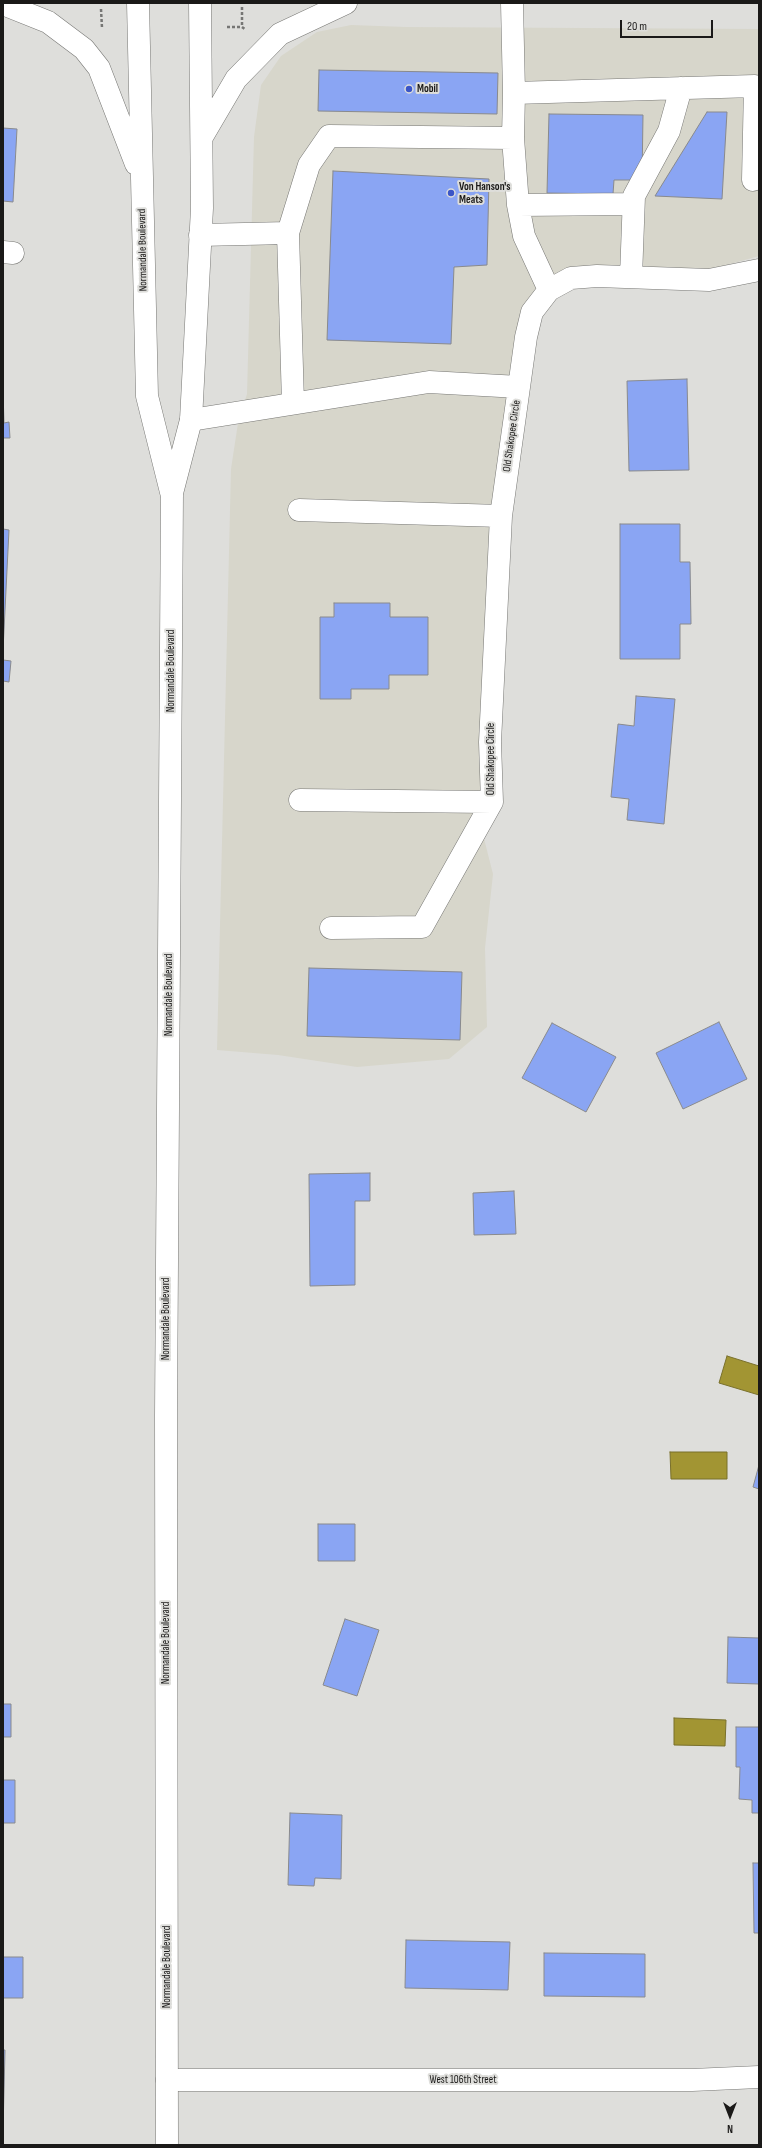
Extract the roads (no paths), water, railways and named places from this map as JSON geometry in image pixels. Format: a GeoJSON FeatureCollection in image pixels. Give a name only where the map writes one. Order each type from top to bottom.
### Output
{"type":"FeatureCollection","features":[{"type":"Feature","properties":{"kind":"main road","name":"Normandale Boulevard"},"geometry":{"type":"LineString","coordinates":[[138,3],[147,396],[172,493]]}},
{"type":"Feature","properties":{"kind":"main road","name":"Normandale Boulevard"},"geometry":{"type":"LineString","coordinates":[[167,2145],[166,1406],[172,493],[191,420],[200,235],[202,137],[200,3]]}},
{"type":"Feature","properties":{"kind":"main road"},"geometry":{"type":"LineString","coordinates":[[202,137],[236,79],[280,34],[346,3]]}},
{"type":"Feature","properties":{"kind":"main road"},"geometry":{"type":"LineString","coordinates":[[512,3],[514,93],[513,138],[518,205],[524,236],[549,290]]}},
{"type":"Feature","properties":{"kind":"main road"},"geometry":{"type":"LineString","coordinates":[[3,4],[48,22],[84,49],[98,68],[141,178]]}},
{"type":"Feature","properties":{"kind":"main road"},"geometry":{"type":"LineString","coordinates":[[514,93],[755,86],[753,180]]}},
{"type":"Feature","properties":{"kind":"main road"},"geometry":{"type":"LineString","coordinates":[[631,277],[634,196],[669,131],[681,88]]}},
{"type":"Feature","properties":{"kind":"main road"},"geometry":{"type":"LineString","coordinates":[[293,404],[288,233],[309,165],[329,136],[513,138]]}},
{"type":"Feature","properties":{"kind":"main road"},"geometry":{"type":"LineString","coordinates":[[518,205],[633,204]]}},
{"type":"Feature","properties":{"kind":"main road"},"geometry":{"type":"LineString","coordinates":[[200,235],[288,233]]}},
{"type":"Feature","properties":{"kind":"main road","name":"Old Shakopee Circle"},"geometry":{"type":"LineString","coordinates":[[492,802],[490,742],[501,516],[519,387],[532,312],[549,290],[571,278],[597,276],[709,280],[759,270]]}},
{"type":"Feature","properties":{"kind":"main road"},"geometry":{"type":"LineString","coordinates":[[191,420],[429,382],[519,387]]}},
{"type":"Feature","properties":{"kind":"main road"},"geometry":{"type":"LineString","coordinates":[[299,510],[501,516]]}},
{"type":"Feature","properties":{"kind":"main road"},"geometry":{"type":"LineString","coordinates":[[300,800],[492,802],[422,927],[331,928]]}},
{"type":"Feature","properties":{"kind":"main road","name":"West 106th Street"},"geometry":{"type":"LineString","coordinates":[[167,2080],[692,2080],[759,2077]]}},
{"type":"Feature","properties":{"kind":"place","name":"Mobil"},"geometry":{"type":"Point","coordinates":[409,89]}},
{"type":"Feature","properties":{"kind":"place","name":"Von Hanson's Meats"},"geometry":{"type":"Point","coordinates":[451,193]}}]}
